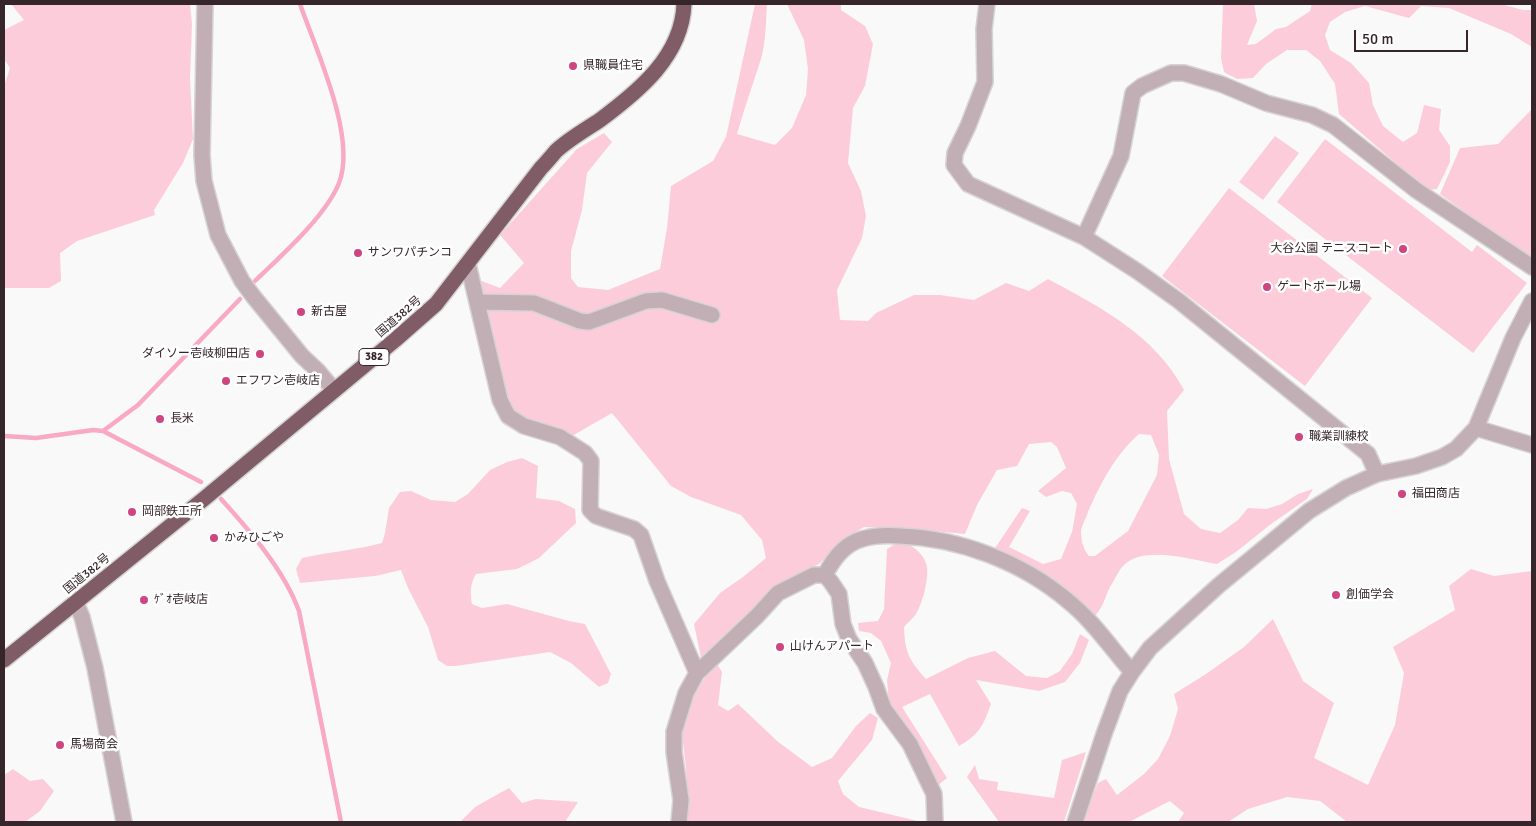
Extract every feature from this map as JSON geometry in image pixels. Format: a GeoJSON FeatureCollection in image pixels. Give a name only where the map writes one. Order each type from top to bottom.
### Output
{"type":"FeatureCollection","features":[{"type":"Feature","properties":{"kind":"highway","name":"国道382号"},"geometry":{"type":"LineString","coordinates":[[4,660],[213,492],[436,304],[556,151],[630,96],[659,68],[676,40],[684,4]]}},
{"type":"Feature","properties":{"kind":"street"},"geometry":{"type":"LineString","coordinates":[[205,4],[202,155],[204,181],[218,235],[242,281],[253,296],[302,356],[334,390]]}},
{"type":"Feature","properties":{"kind":"street"},"geometry":{"type":"LineString","coordinates":[[987,4],[984,29],[985,82],[955,153],[954,165],[968,184],[1084,236],[1137,271],[1172,296],[1368,454],[1377,474]]}},
{"type":"Feature","properties":{"kind":"street"},"geometry":{"type":"LineString","coordinates":[[1084,236],[1121,156],[1133,93],[1142,86],[1171,73],[1184,73],[1221,84],[1266,103],[1333,124],[1416,190],[1532,267]]}},
{"type":"Feature","properties":{"kind":"street"},"geometry":{"type":"LineString","coordinates":[[468,264],[500,400],[508,416],[524,426],[560,438],[586,453],[591,461],[590,510],[596,516],[634,529],[641,535],[657,581],[697,673]]}},
{"type":"Feature","properties":{"kind":"street"},"geometry":{"type":"LineString","coordinates":[[477,302],[534,303],[580,321],[589,322],[646,301],[662,300],[712,315]]}},
{"type":"Feature","properties":{"kind":"street"},"geometry":{"type":"LineString","coordinates":[[1075,822],[1120,691],[1150,648],[1175,623],[1309,511],[1346,488],[1377,474],[1416,466],[1442,457],[1456,449],[1476,428],[1513,338],[1532,301]]}},
{"type":"Feature","properties":{"kind":"street"},"geometry":{"type":"LineString","coordinates":[[1476,428],[1532,445]]}},
{"type":"Feature","properties":{"kind":"street"},"geometry":{"type":"LineString","coordinates":[[825,575],[831,563],[845,547],[860,539],[878,535],[921,537],[949,542],[1014,566],[1068,600],[1090,621],[1132,672]]}},
{"type":"Feature","properties":{"kind":"street"},"geometry":{"type":"LineString","coordinates":[[679,822],[681,800],[674,752],[674,732],[686,693],[697,673],[757,616],[778,593],[814,575],[825,575],[839,594],[843,624],[849,638],[865,663],[884,709],[910,744],[934,794],[935,822]]}},
{"type":"Feature","properties":{"kind":"street"},"geometry":{"type":"LineString","coordinates":[[76,603],[82,617],[95,668],[124,822]]}},
{"type":"Feature","properties":{"kind":"shaded area"},"geometry":{"type":"Polygon","coordinates":[[[11,4],[190,4],[192,24],[190,79],[193,139],[183,163],[154,210],[155,215],[77,241],[60,253],[61,281],[49,288],[4,288],[4,86],[10,68],[4,59],[4,30],[24,20],[11,4]]]}},
{"type":"Feature","properties":{"kind":"shaded area"},"geometry":{"type":"Polygon","coordinates":[[[755,4],[767,4],[766,31],[761,59],[737,134],[775,145],[792,128],[806,95],[808,69],[804,40],[787,4],[841,4],[841,10],[865,26],[873,44],[865,86],[853,108],[848,163],[861,191],[866,216],[862,238],[837,290],[840,320],[868,321],[876,313],[914,295],[940,295],[974,300],[1006,283],[1029,291],[1048,279],[1087,300],[1125,324],[1158,353],[1184,390],[1167,411],[1169,459],[1184,514],[1201,529],[1220,533],[1238,520],[1248,508],[1266,509],[1282,504],[1298,494],[1313,489],[1307,499],[1217,564],[1168,555],[1143,556],[1132,559],[1120,569],[1110,586],[1101,608],[1095,616],[1046,574],[995,548],[1022,508],[1030,511],[1009,547],[1043,564],[1061,559],[1072,532],[1077,504],[1071,493],[1062,491],[1046,497],[1038,491],[1066,468],[1057,447],[1051,442],[1029,444],[1017,466],[997,470],[977,505],[965,534],[903,528],[864,527],[841,541],[819,564],[785,580],[763,598],[701,658],[694,624],[720,593],[766,558],[762,540],[741,515],[691,497],[671,486],[612,413],[572,436],[513,416],[506,401],[479,280],[500,288],[524,263],[500,235],[577,149],[604,133],[612,142],[587,173],[582,210],[571,251],[571,278],[578,287],[608,290],[660,269],[667,228],[671,186],[713,161],[726,137],[755,4]],[[1139,434],[1130,442],[1109,470],[1098,491],[1081,531],[1081,538],[1089,556],[1095,556],[1128,531],[1157,475],[1159,455],[1151,435],[1139,434]]]}},
{"type":"Feature","properties":{"kind":"shaded area"},"geometry":{"type":"Polygon","coordinates":[[[1223,4],[1254,4],[1257,21],[1247,45],[1256,44],[1276,29],[1286,27],[1310,11],[1312,4],[1501,4],[1523,10],[1532,10],[1532,47],[1511,34],[1449,8],[1421,6],[1409,18],[1365,6],[1345,12],[1330,22],[1325,35],[1330,50],[1351,63],[1369,83],[1373,105],[1383,126],[1403,142],[1417,133],[1424,105],[1441,109],[1439,130],[1450,146],[1450,162],[1437,189],[1427,190],[1339,114],[1335,84],[1320,61],[1306,50],[1287,50],[1266,64],[1253,78],[1237,79],[1224,72],[1221,58],[1223,4]]]}},
{"type":"Feature","properties":{"kind":"shaded area"},"geometry":{"type":"Polygon","coordinates":[[[1532,109],[1532,260],[1440,194],[1460,148],[1498,144],[1532,109]]]}},
{"type":"Feature","properties":{"kind":"shaded area"},"geometry":{"type":"Polygon","coordinates":[[[1275,136],[1299,153],[1263,200],[1239,182],[1275,136]]]}},
{"type":"Feature","properties":{"kind":"shaded area","name":"大谷公園 テニスコート"},"geometry":{"type":"Polygon","coordinates":[[[1325,139],[1472,252],[1477,245],[1527,283],[1473,353],[1277,202],[1325,139]]]}},
{"type":"Feature","properties":{"kind":"shaded area","name":"ゲートボール場"},"geometry":{"type":"Polygon","coordinates":[[[1229,188],[1372,298],[1305,386],[1162,276],[1229,188]]]}},
{"type":"Feature","properties":{"kind":"shaded area"},"geometry":{"type":"Polygon","coordinates":[[[522,458],[538,466],[536,498],[559,501],[575,509],[576,523],[539,558],[517,569],[476,574],[471,589],[472,604],[482,608],[507,604],[585,624],[611,674],[608,683],[599,687],[571,663],[550,652],[447,666],[438,660],[428,627],[401,570],[375,576],[300,583],[296,569],[302,558],[382,543],[389,508],[400,492],[411,491],[431,500],[455,502],[468,494],[490,470],[507,462],[522,458]]]}},
{"type":"Feature","properties":{"kind":"shaded area"},"geometry":{"type":"Polygon","coordinates":[[[900,541],[912,546],[919,552],[927,568],[924,595],[919,608],[904,627],[905,643],[909,656],[926,679],[968,658],[995,651],[1026,676],[1047,678],[1060,671],[1072,654],[1080,634],[1089,640],[1080,663],[1065,682],[1039,691],[976,680],[991,704],[980,729],[959,746],[930,694],[902,707],[947,778],[937,786],[889,703],[887,680],[891,663],[881,641],[871,633],[859,631],[858,623],[878,621],[884,609],[887,549],[900,541]]]}},
{"type":"Feature","properties":{"kind":"shaded area"},"geometry":{"type":"Polygon","coordinates":[[[1471,569],[1494,576],[1532,571],[1532,822],[1347,822],[1320,801],[1287,797],[1248,809],[1228,822],[1178,822],[1184,813],[1170,801],[1129,822],[1082,822],[1098,783],[1106,779],[1117,795],[1144,774],[1158,759],[1170,736],[1178,709],[1174,694],[1244,647],[1273,619],[1303,681],[1334,703],[1314,758],[1368,785],[1395,725],[1404,673],[1393,647],[1455,610],[1449,586],[1471,569]]]}},
{"type":"Feature","properties":{"kind":"shaded area"},"geometry":{"type":"Polygon","coordinates":[[[715,661],[722,672],[718,705],[728,711],[738,704],[777,741],[812,767],[832,758],[856,726],[870,713],[878,718],[872,740],[838,781],[843,794],[859,807],[922,822],[688,822],[686,768],[682,734],[684,721],[692,699],[715,661]]]}},
{"type":"Feature","properties":{"kind":"shaded area"},"geometry":{"type":"Polygon","coordinates":[[[1086,752],[1064,822],[999,822],[967,777],[975,765],[979,779],[998,782],[997,790],[1054,798],[1062,760],[1086,752]]]}},
{"type":"Feature","properties":{"kind":"shaded area"},"geometry":{"type":"Polygon","coordinates":[[[13,769],[30,781],[43,779],[54,791],[40,811],[25,822],[4,822],[4,775],[13,769]]]}},
{"type":"Feature","properties":{"kind":"shaded area"},"geometry":{"type":"Polygon","coordinates":[[[509,788],[522,803],[536,799],[578,802],[565,822],[460,822],[475,807],[509,788]]]}},
{"type":"Feature","properties":{"kind":"waterway"},"geometry":{"type":"LineString","coordinates":[[255,281],[302,235],[324,209],[339,183],[343,164],[343,142],[339,118],[324,69],[300,4]]}},
{"type":"Feature","properties":{"kind":"waterway"},"geometry":{"type":"LineString","coordinates":[[103,431],[138,405],[240,299]]}},
{"type":"Feature","properties":{"kind":"waterway"},"geometry":{"type":"LineString","coordinates":[[4,436],[36,438],[93,430],[103,431],[201,482]]}},
{"type":"Feature","properties":{"kind":"waterway"},"geometry":{"type":"LineString","coordinates":[[221,499],[275,566],[285,581],[299,611],[341,822]]}},
{"type":"Feature","properties":{"kind":"place","name":"県職員住宅"},"geometry":{"type":"Point","coordinates":[573,66]}},
{"type":"Feature","properties":{"kind":"place","name":"大谷公園 テニスコート"},"geometry":{"type":"Point","coordinates":[1403,249]}},
{"type":"Feature","properties":{"kind":"place","name":"サンワパチンコ"},"geometry":{"type":"Point","coordinates":[358,253]}},
{"type":"Feature","properties":{"kind":"place","name":"ゲートボール場"},"geometry":{"type":"Point","coordinates":[1267,287]}},
{"type":"Feature","properties":{"kind":"place","name":"新古屋"},"geometry":{"type":"Point","coordinates":[301,312]}},
{"type":"Feature","properties":{"kind":"place","name":"ダイソー壱岐柳田店"},"geometry":{"type":"Point","coordinates":[260,354]}},
{"type":"Feature","properties":{"kind":"place","name":"エフワン壱岐店"},"geometry":{"type":"Point","coordinates":[226,381]}},
{"type":"Feature","properties":{"kind":"place","name":"長米"},"geometry":{"type":"Point","coordinates":[160,419]}},
{"type":"Feature","properties":{"kind":"place","name":"職業訓練校"},"geometry":{"type":"Point","coordinates":[1299,437]}},
{"type":"Feature","properties":{"kind":"place","name":"福田商店"},"geometry":{"type":"Point","coordinates":[1402,494]}},
{"type":"Feature","properties":{"kind":"place","name":"岡部鉄工所"},"geometry":{"type":"Point","coordinates":[132,512]}},
{"type":"Feature","properties":{"kind":"place","name":"かみひごや"},"geometry":{"type":"Point","coordinates":[214,538]}},
{"type":"Feature","properties":{"kind":"place","name":"創価学会"},"geometry":{"type":"Point","coordinates":[1336,595]}},
{"type":"Feature","properties":{"kind":"place","name":"ｹﾞｵ壱岐店"},"geometry":{"type":"Point","coordinates":[144,600]}},
{"type":"Feature","properties":{"kind":"place","name":"山けんアパート"},"geometry":{"type":"Point","coordinates":[780,647]}},
{"type":"Feature","properties":{"kind":"place","name":"馬場商会"},"geometry":{"type":"Point","coordinates":[60,745]}}]}
